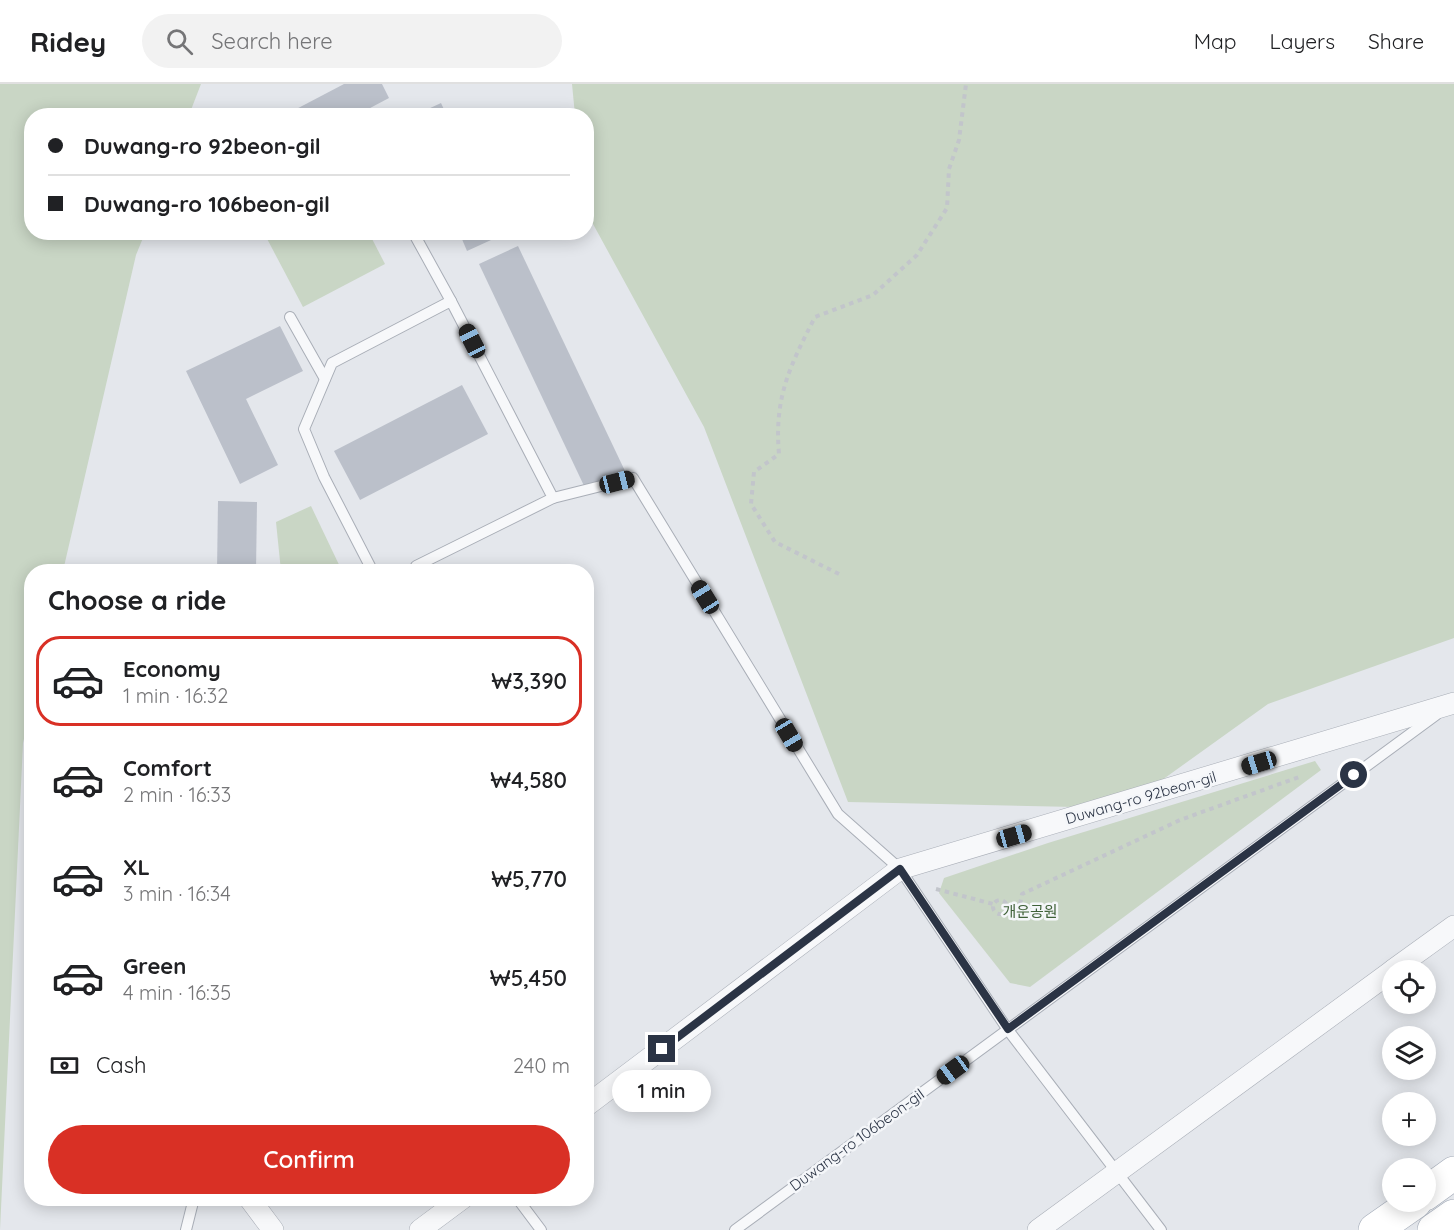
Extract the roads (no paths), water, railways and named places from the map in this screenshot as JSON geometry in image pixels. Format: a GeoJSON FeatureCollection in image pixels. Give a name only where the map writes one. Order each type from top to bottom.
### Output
{"type":"FeatureCollection","features":[{"type":"Feature","properties":{"kind":"main road"},"geometry":{"type":"LineString","coordinates":[[1436,1186],[1454,1173]]}},
{"type":"Feature","properties":{"kind":"main road"},"geometry":{"type":"LineString","coordinates":[[1375,1230],[1401,1212]]}},
{"type":"Feature","properties":{"kind":"main road"},"geometry":{"type":"LineString","coordinates":[[1434,1230],[1454,1216]]}},
{"type":"Feature","properties":{"kind":"street","name":"Duwang-ro 92beon-gil"},"geometry":{"type":"LineString","coordinates":[[905,875],[1294,752],[1453,705]]}},
{"type":"Feature","properties":{"kind":"street"},"geometry":{"type":"LineString","coordinates":[[594,1100],[905,875]]}},
{"type":"Feature","properties":{"kind":"street"},"geometry":{"type":"LineString","coordinates":[[1408,960],[1454,926]]}},
{"type":"Feature","properties":{"kind":"street"},"geometry":{"type":"LineString","coordinates":[[1038,1230],[1382,979]]}},
{"type":"Feature","properties":{"kind":"street"},"geometry":{"type":"LineString","coordinates":[[255,1206],[273,1230]]}},
{"type":"Feature","properties":{"kind":"street"},"geometry":{"type":"LineString","coordinates":[[420,1230],[452,1206]]}},
{"type":"Feature","properties":{"kind":"lane"},"geometry":{"type":"LineString","coordinates":[[417,240],[553,498]]}},
{"type":"Feature","properties":{"kind":"lane"},"geometry":{"type":"LineString","coordinates":[[369,564],[324,477],[304,429],[332,363],[451,301]]}},
{"type":"Feature","properties":{"kind":"lane"},"geometry":{"type":"LineString","coordinates":[[290,317],[325,379]]}},
{"type":"Feature","properties":{"kind":"lane"},"geometry":{"type":"LineString","coordinates":[[420,564],[553,498],[633,478],[838,814],[905,875],[1008,1029],[1161,1230]]}},
{"type":"Feature","properties":{"kind":"lane","name":"Duwang-ro 92beon-gil"},"geometry":{"type":"LineString","coordinates":[[1008,1029],[1453,705]]}},
{"type":"Feature","properties":{"kind":"lane","name":"Duwang-ro 106beon-gil"},"geometry":{"type":"LineString","coordinates":[[735,1230],[1008,1029]]}},
{"type":"Feature","properties":{"kind":"lane"},"geometry":{"type":"LineString","coordinates":[[186,1230],[192,1206]]}},
{"type":"Feature","properties":{"kind":"lane"},"geometry":{"type":"LineString","coordinates":[[523,1206],[541,1230]]}},
{"type":"Feature","properties":{"kind":"park label","name":"개운공원"},"geometry":{"type":"Point","coordinates":[1030,912]}}]}
